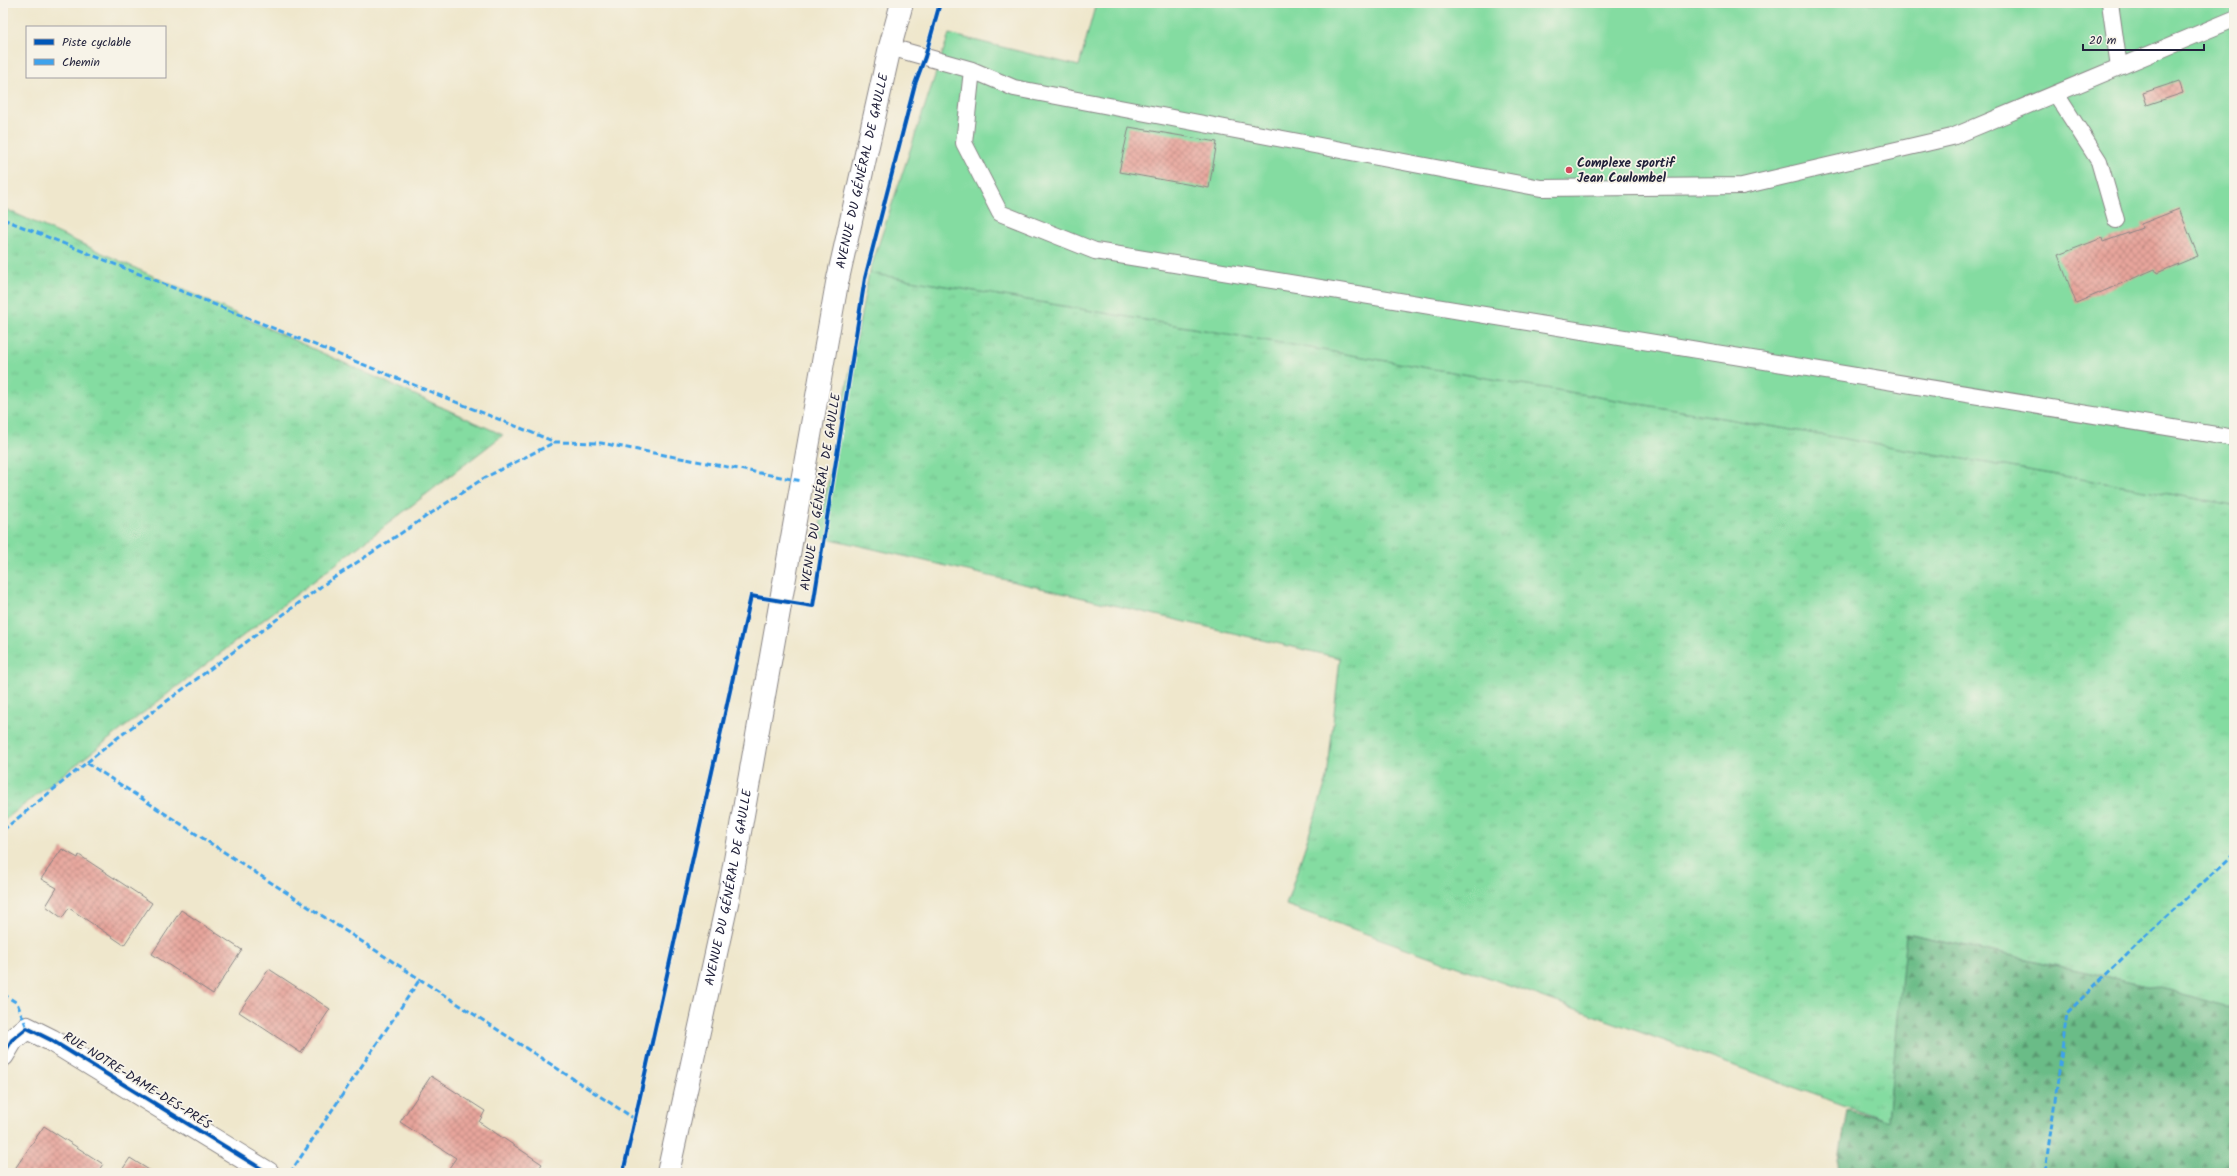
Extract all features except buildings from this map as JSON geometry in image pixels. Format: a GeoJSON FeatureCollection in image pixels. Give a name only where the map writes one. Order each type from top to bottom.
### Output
{"type":"FeatureCollection","features":[{"type":"Feature","properties":{"kind":"main road","name":"AVENUE DU GÉNÉRAL DE GAULLE"},"geometry":{"type":"LineString","coordinates":[[668,1173],[729,894],[837,283],[890,47],[902,3]]}},
{"type":"Feature","properties":{"kind":"main road","name":"RUE NOTRE-DAME-DES-PRÉS"},"geometry":{"type":"LineString","coordinates":[[3,1055],[12,1040],[27,1028],[51,1040],[268,1173]]}},
{"type":"Feature","properties":{"kind":"lane"},"geometry":{"type":"LineString","coordinates":[[2110,3],[2119,67]]}},
{"type":"Feature","properties":{"kind":"lane"},"geometry":{"type":"LineString","coordinates":[[890,47],[972,70],[1014,88],[1541,188],[1742,186],[1952,137],[2234,19]]}},
{"type":"Feature","properties":{"kind":"lane"},"geometry":{"type":"LineString","coordinates":[[972,70],[964,143],[1000,213],[1095,251],[2234,438]]}},
{"type":"Feature","properties":{"kind":"lane"},"geometry":{"type":"LineString","coordinates":[[2056,94],[2099,161],[2116,220]]}},
{"type":"Feature","properties":{"kind":"green space","name":"Complexe sportif Jean Coulombel"},"geometry":{"type":"Polygon","coordinates":[[[1096,3],[2234,3],[2234,505],[869,273],[949,34],[1079,66],[1096,3]]]}},
{"type":"Feature","properties":{"kind":"green space"},"geometry":{"type":"Polygon","coordinates":[[[3,208],[503,435],[3,821],[3,208]]]}},
{"type":"Feature","properties":{"kind":"green space"},"geometry":{"type":"Polygon","coordinates":[[[869,273],[2234,505],[2234,1009],[2169,990],[1907,933],[1888,1121],[1286,905],[1327,779],[1340,658],[818,536],[869,273]]]}},
{"type":"Feature","properties":{"kind":"green space"},"geometry":{"type":"Polygon","coordinates":[[[1906,933],[2169,990],[2234,1009],[2234,1173],[1837,1173],[1847,1109],[1888,1121],[1906,933]]]}},
{"type":"Feature","properties":{"kind":"marked path"},"geometry":{"type":"LineString","coordinates":[[3,219],[555,442]]}},
{"type":"Feature","properties":{"kind":"marked path"},"geometry":{"type":"LineString","coordinates":[[3,830],[116,739],[323,585],[484,478],[555,442],[601,443],[802,481]]}},
{"type":"Feature","properties":{"kind":"marked path"},"geometry":{"type":"LineString","coordinates":[[87,763],[635,1119]]}},
{"type":"Feature","properties":{"kind":"marked path"},"geometry":{"type":"LineString","coordinates":[[2045,1173],[2067,1013],[2141,940],[2234,854]]}},
{"type":"Feature","properties":{"kind":"marked path"},"geometry":{"type":"LineString","coordinates":[[290,1173],[420,979]]}},
{"type":"Feature","properties":{"kind":"marked path"},"geometry":{"type":"LineString","coordinates":[[3,994],[17,1003],[27,1028]]}},
{"type":"Feature","properties":{"kind":"cycle path"},"geometry":{"type":"LineString","coordinates":[[623,1173],[751,596],[813,606],[865,278],[915,84],[925,57],[940,3]]}},
{"type":"Feature","properties":{"kind":"cycle path"},"geometry":{"type":"LineString","coordinates":[[3,1055],[12,1040],[27,1028],[51,1040],[268,1173]]}},
{"type":"Feature","properties":{"kind":"place","name":"Complexe sportif Jean Coulombel"},"geometry":{"type":"Point","coordinates":[1569,170]}}]}
